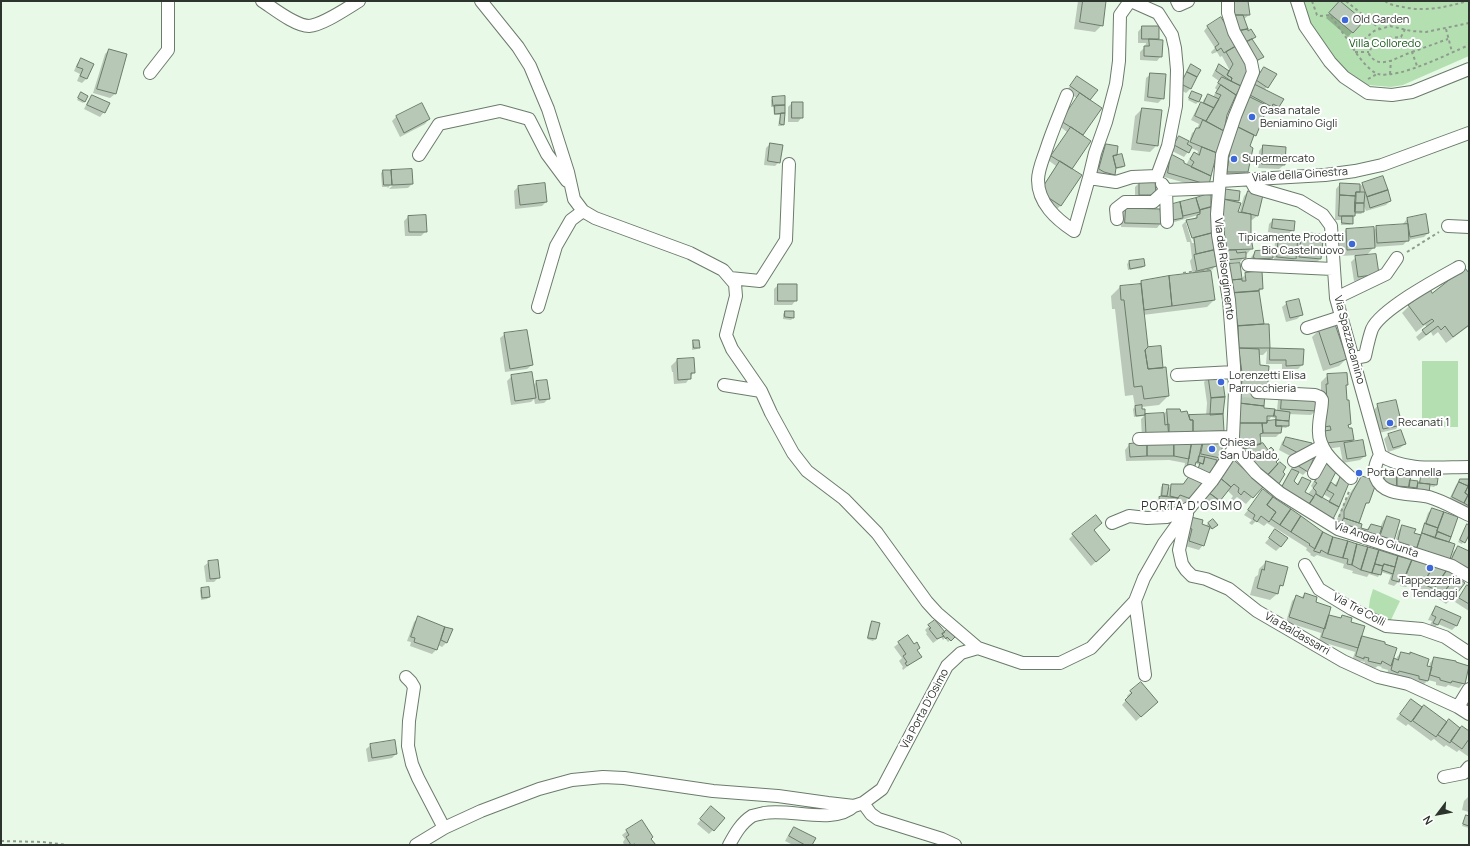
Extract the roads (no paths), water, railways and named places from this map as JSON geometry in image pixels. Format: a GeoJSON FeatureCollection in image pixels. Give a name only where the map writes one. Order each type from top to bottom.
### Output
{"type":"FeatureCollection","features":[{"type":"Feature","properties":{"kind":"street"},"geometry":{"type":"LineString","coordinates":[[150,73],[168,50],[168,1]]}},
{"type":"Feature","properties":{"kind":"street"},"geometry":{"type":"LineString","coordinates":[[262,1],[292,21],[308,26],[323,22],[359,1]]}},
{"type":"Feature","properties":{"kind":"street"},"geometry":{"type":"LineString","coordinates":[[481,1],[518,47],[530,66],[548,109],[572,187],[574,199],[583,211],[595,218],[690,253],[723,270],[735,284],[736,296],[726,335],[732,349],[761,391],[771,413],[793,453],[807,471],[844,499],[878,533],[932,608],[978,648],[1022,663],[1060,663],[1091,648],[1135,601],[1144,578],[1160,549],[1189,509],[1212,481],[1233,443],[1139,439]]}},
{"type":"Feature","properties":{"kind":"street"},"geometry":{"type":"LineString","coordinates":[[1067,95],[1053,128],[1038,179],[1040,193],[1044,203],[1060,221],[1074,231],[1095,153],[1106,122],[1116,84],[1119,62],[1120,15],[1130,1],[1158,7]]}},
{"type":"Feature","properties":{"kind":"street"},"geometry":{"type":"LineString","coordinates":[[1153,1],[1158,7],[1172,35],[1177,70],[1176,106],[1168,146],[1158,176],[1166,190],[1167,222]]}},
{"type":"Feature","properties":{"kind":"street"},"geometry":{"type":"LineString","coordinates":[[1177,1],[1179,5],[1188,1]]}},
{"type":"Feature","properties":{"kind":"street","name":"Via del Risorgimento"},"geometry":{"type":"LineString","coordinates":[[1228,1],[1228,13],[1234,32],[1251,62],[1253,72],[1235,116],[1222,155],[1217,214],[1218,234],[1229,300],[1234,372],[1238,391],[1233,443]]}},
{"type":"Feature","properties":{"kind":"street"},"geometry":{"type":"LineString","coordinates":[[1297,1],[1305,26],[1330,62],[1344,78],[1368,93],[1392,95],[1412,92],[1469,69]]}},
{"type":"Feature","properties":{"kind":"street"},"geometry":{"type":"LineString","coordinates":[[419,154],[439,124],[500,111],[529,119],[547,154],[572,187]]}},
{"type":"Feature","properties":{"kind":"street","name":"Viale della Ginestra"},"geometry":{"type":"LineString","coordinates":[[1166,190],[1219,185],[1250,179],[1325,175],[1355,171],[1382,165],[1469,133]]}},
{"type":"Feature","properties":{"kind":"street"},"geometry":{"type":"LineString","coordinates":[[730,278],[760,281],[786,240],[789,164]]}},
{"type":"Feature","properties":{"kind":"street"},"geometry":{"type":"LineString","coordinates":[[1089,178],[1116,182],[1132,177],[1158,176]]}},
{"type":"Feature","properties":{"kind":"street","name":"Via Spazzacamino"},"geometry":{"type":"LineString","coordinates":[[1250,179],[1255,188],[1300,201],[1323,215],[1331,226],[1333,269],[1336,298],[1340,317],[1354,358],[1380,455]]}},
{"type":"Feature","properties":{"kind":"street"},"geometry":{"type":"LineString","coordinates":[[1117,219],[1116,209],[1125,202],[1153,202],[1166,190]]}},
{"type":"Feature","properties":{"kind":"street"},"geometry":{"type":"LineString","coordinates":[[538,307],[556,246],[572,220],[583,211]]}},
{"type":"Feature","properties":{"kind":"street"},"geometry":{"type":"LineString","coordinates":[[1448,226],[1469,227]]}},
{"type":"Feature","properties":{"kind":"street"},"geometry":{"type":"LineString","coordinates":[[1336,298],[1386,274],[1397,258]]}},
{"type":"Feature","properties":{"kind":"street"},"geometry":{"type":"LineString","coordinates":[[1248,265],[1333,269]]}},
{"type":"Feature","properties":{"kind":"street"},"geometry":{"type":"LineString","coordinates":[[1354,358],[1365,356],[1373,328],[1380,318],[1424,285],[1459,267]]}},
{"type":"Feature","properties":{"kind":"street"},"geometry":{"type":"LineString","coordinates":[[1307,328],[1340,317]]}},
{"type":"Feature","properties":{"kind":"street"},"geometry":{"type":"LineString","coordinates":[[1177,375],[1234,372]]}},
{"type":"Feature","properties":{"kind":"street"},"geometry":{"type":"LineString","coordinates":[[724,385],[761,391]]}},
{"type":"Feature","properties":{"kind":"street"},"geometry":{"type":"LineString","coordinates":[[1256,392],[1320,396],[1322,400],[1319,428],[1324,449],[1351,478]]}},
{"type":"Feature","properties":{"kind":"street","name":"Via Angelo Giunta"},"geometry":{"type":"LineString","coordinates":[[1233,443],[1256,473],[1280,493],[1335,527],[1452,566],[1469,576]]}},
{"type":"Feature","properties":{"kind":"street"},"geometry":{"type":"LineString","coordinates":[[1294,461],[1324,449]]}},
{"type":"Feature","properties":{"kind":"street"},"geometry":{"type":"LineString","coordinates":[[1314,474],[1324,449]]}},
{"type":"Feature","properties":{"kind":"street"},"geometry":{"type":"LineString","coordinates":[[1469,467],[1406,466],[1390,461],[1380,455],[1374,472],[1378,483],[1390,491],[1430,497],[1469,515]]}},
{"type":"Feature","properties":{"kind":"street"},"geometry":{"type":"LineString","coordinates":[[1190,471],[1212,481]]}},
{"type":"Feature","properties":{"kind":"street"},"geometry":{"type":"LineString","coordinates":[[1112,523],[1129,516],[1147,518],[1167,517],[1189,509]]}},
{"type":"Feature","properties":{"kind":"street","name":"Via Baldassarri"},"geometry":{"type":"LineString","coordinates":[[1189,509],[1179,550],[1182,564],[1192,576],[1206,579],[1229,589],[1257,611],[1343,661],[1378,677],[1408,684],[1458,707],[1469,714]]}},
{"type":"Feature","properties":{"kind":"street","name":"Via Tre Colli"},"geometry":{"type":"LineString","coordinates":[[1305,565],[1319,588],[1352,609],[1386,626],[1422,629],[1445,637],[1469,653]]}},
{"type":"Feature","properties":{"kind":"street"},"geometry":{"type":"LineString","coordinates":[[1135,601],[1145,675]]}},
{"type":"Feature","properties":{"kind":"street","name":"Via Porta D'Osimo"},"geometry":{"type":"LineString","coordinates":[[729,845],[741,825],[753,816],[773,812],[826,815],[841,814],[882,789],[948,666],[961,652],[978,648]]}},
{"type":"Feature","properties":{"kind":"street"},"geometry":{"type":"LineString","coordinates":[[406,677],[414,687],[409,721],[408,746],[412,764],[444,828]]}},
{"type":"Feature","properties":{"kind":"street"},"geometry":{"type":"LineString","coordinates":[[1458,707],[1469,689]]}},
{"type":"Feature","properties":{"kind":"street"},"geometry":{"type":"LineString","coordinates":[[1444,777],[1464,773],[1469,767]]}},
{"type":"Feature","properties":{"kind":"street"},"geometry":{"type":"LineString","coordinates":[[416,845],[444,828],[481,811],[539,789],[572,780],[603,777],[624,778],[713,791],[858,804],[878,819],[942,839],[955,845]]}},
{"type":"Feature","properties":{"kind":"tunnel"},"geometry":{"type":"LineString","coordinates":[[1241,391],[1257,392]]}},
{"type":"Feature","properties":{"kind":"place","name":"Old Garden"},"geometry":{"type":"Point","coordinates":[1345,20]}},
{"type":"Feature","properties":{"kind":"place","name":"Casa natale Beniamino Gigli"},"geometry":{"type":"Point","coordinates":[1252,117]}},
{"type":"Feature","properties":{"kind":"place","name":"Supermercato"},"geometry":{"type":"Point","coordinates":[1234,159]}},
{"type":"Feature","properties":{"kind":"place","name":"Tipicamente Prodotti Bio Castelnuovo"},"geometry":{"type":"Point","coordinates":[1352,244]}},
{"type":"Feature","properties":{"kind":"place","name":"Lorenzetti Elisa Parrucchieria"},"geometry":{"type":"Point","coordinates":[1221,382]}},
{"type":"Feature","properties":{"kind":"place","name":"Recanati 1"},"geometry":{"type":"Point","coordinates":[1390,423]}},
{"type":"Feature","properties":{"kind":"place","name":"Chiesa San Ubaldo"},"geometry":{"type":"Point","coordinates":[1212,449]}},
{"type":"Feature","properties":{"kind":"place","name":"Porta Cannella"},"geometry":{"type":"Point","coordinates":[1359,473]}},
{"type":"Feature","properties":{"kind":"place","name":"Tappezzeria e Tendaggi"},"geometry":{"type":"Point","coordinates":[1430,568]}},
{"type":"Feature","properties":{"kind":"district","name":"PORTA D'OSIMO"},"geometry":{"type":"Point","coordinates":[1192,507]}},
{"type":"Feature","properties":{"kind":"park label","name":"Villa Colloredo"},"geometry":{"type":"Point","coordinates":[1385,44]}}]}
